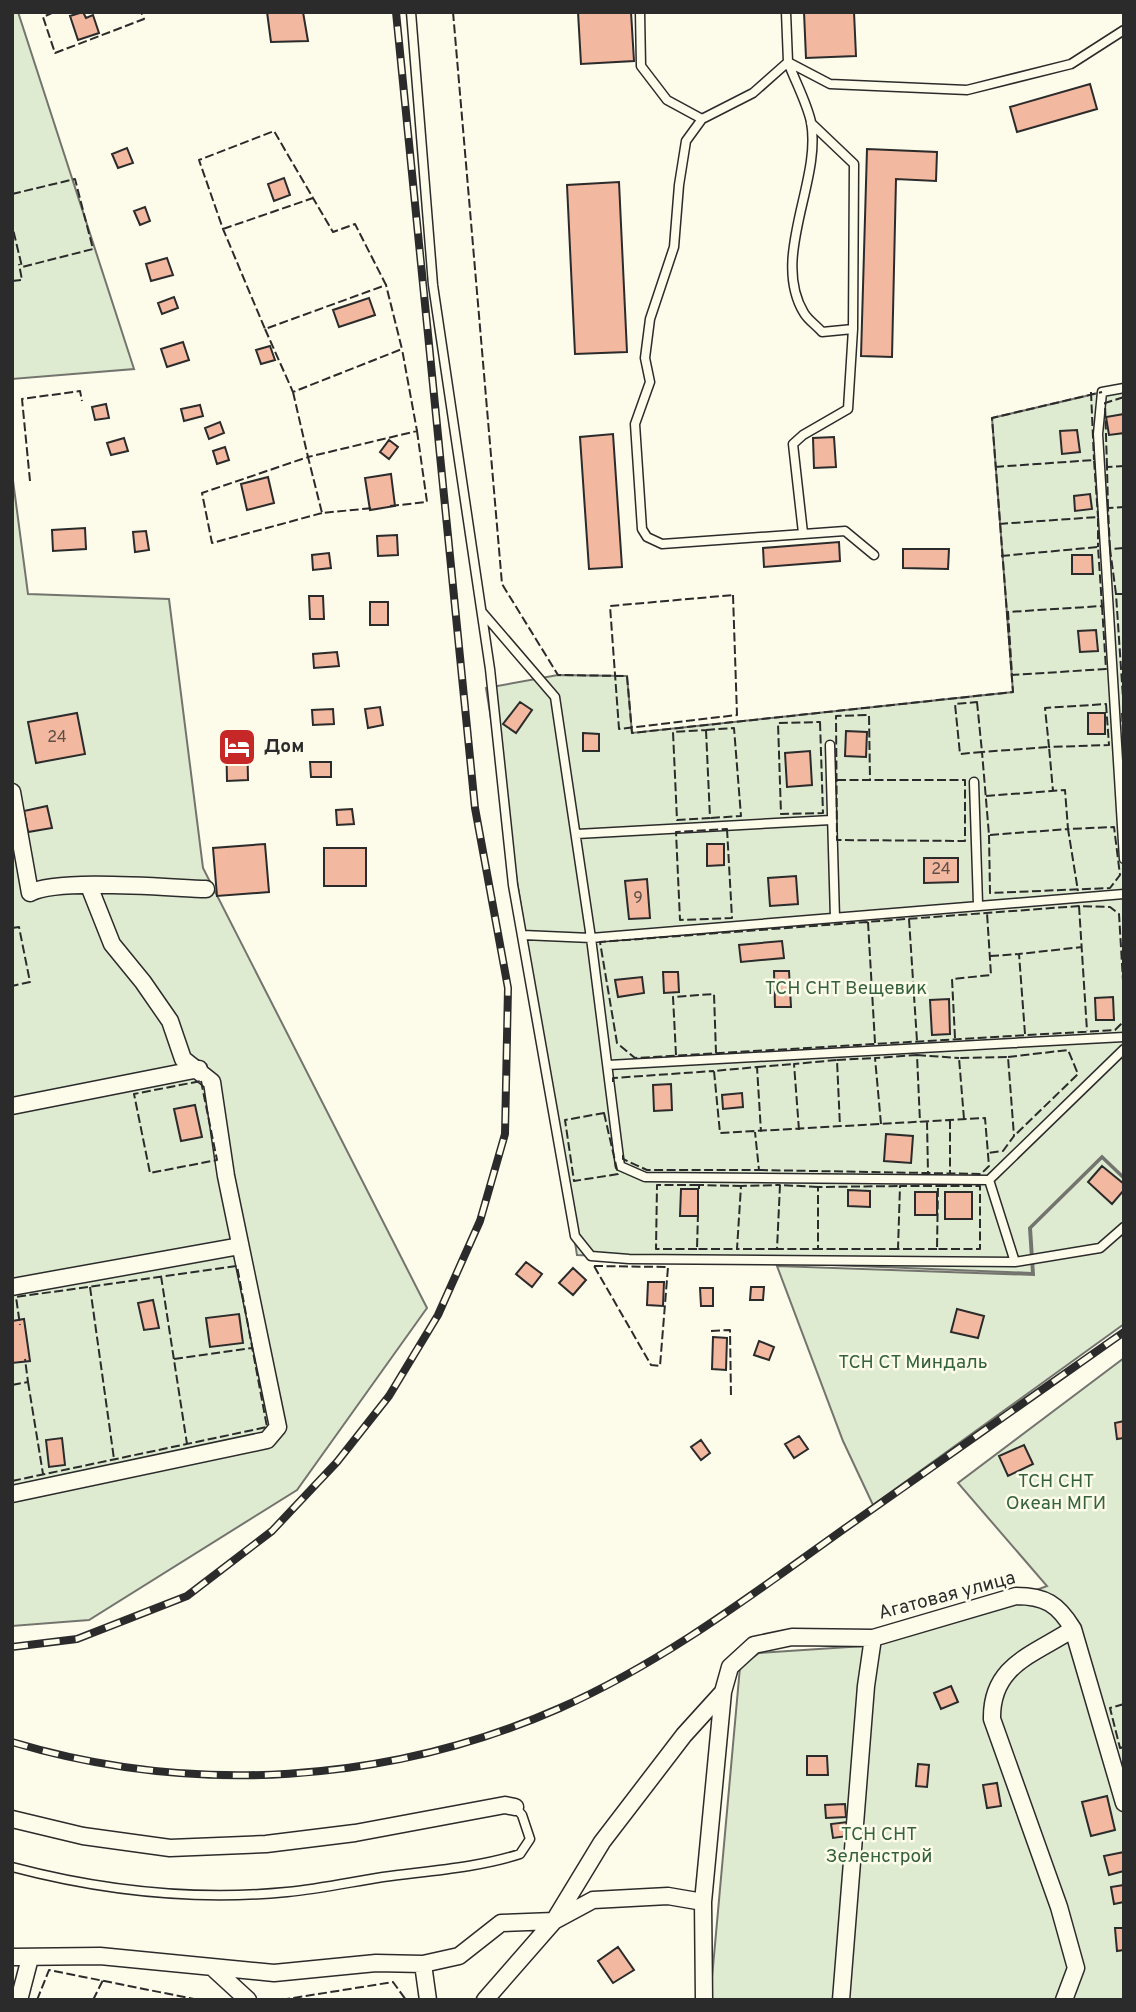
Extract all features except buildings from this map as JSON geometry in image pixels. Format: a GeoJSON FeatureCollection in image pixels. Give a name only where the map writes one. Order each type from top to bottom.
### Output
{"type":"FeatureCollection","features":[{"type":"Feature","properties":{"kind":"street"},"geometry":{"type":"LineString","coordinates":[[12,792],[30,893],[39,888],[89,886],[206,889]]}},
{"type":"Feature","properties":{"kind":"street"},"geometry":{"type":"LineString","coordinates":[[12,1494],[267,1440],[278,1427],[226,1176],[212,1082],[199,1069],[183,1059],[170,1021],[144,982],[112,944],[89,886]]}},
{"type":"Feature","properties":{"kind":"street"},"geometry":{"type":"LineString","coordinates":[[12,1106],[199,1069]]}},
{"type":"Feature","properties":{"kind":"street"},"geometry":{"type":"LineString","coordinates":[[12,1287],[240,1246]]}},
{"type":"Feature","properties":{"kind":"street","name":"Агатовая улица"},"geometry":{"type":"LineString","coordinates":[[704,2000],[703,1902],[723,1692],[730,1667],[754,1645],[792,1637],[873,1638],[1016,1596],[1038,1596],[1065,1617],[1073,1629],[1122,1780],[1124,1803]]}},
{"type":"Feature","properties":{"kind":"street"},"geometry":{"type":"LineString","coordinates":[[1064,2000],[1076,1968],[1059,1907],[992,1719],[992,1701],[997,1684],[1008,1669],[1073,1629]]}},
{"type":"Feature","properties":{"kind":"street"},"geometry":{"type":"LineString","coordinates":[[841,2000],[864,1700],[873,1638]]}},
{"type":"Feature","properties":{"kind":"street"},"geometry":{"type":"LineString","coordinates":[[485,2000],[554,1921],[602,1842],[684,1735],[723,1692]]}},
{"type":"Feature","properties":{"kind":"street"},"geometry":{"type":"LineString","coordinates":[[12,1819],[83,1836],[170,1848],[266,1844],[355,1833],[505,1805],[515,1807]]}},
{"type":"Feature","properties":{"kind":"street"},"geometry":{"type":"LineString","coordinates":[[12,1957],[100,1956],[274,1973],[376,1963],[422,1965],[458,1956],[501,1923],[554,1921],[593,1900],[668,1896],[703,1902]]}},
{"type":"Feature","properties":{"kind":"street"},"geometry":{"type":"LineString","coordinates":[[19,2000],[30,1958]]}},
{"type":"Feature","properties":{"kind":"street"},"geometry":{"type":"LineString","coordinates":[[422,1965],[428,2000]]}},
{"type":"Feature","properties":{"kind":"street"},"geometry":{"type":"LineString","coordinates":[[212,1967],[248,2000]]}},
{"type":"Feature","properties":{"kind":"lane"},"geometry":{"type":"LineString","coordinates":[[411,12],[433,285],[481,611],[513,886],[575,1237],[591,1256],[1015,1262],[1100,1248],[1124,1227]]}},
{"type":"Feature","properties":{"kind":"lane"},"geometry":{"type":"LineString","coordinates":[[640,12],[641,66],[667,100],[702,119]]}},
{"type":"Feature","properties":{"kind":"lane"},"geometry":{"type":"LineString","coordinates":[[786,12],[788,62],[811,123],[810,158],[797,224],[793,279],[803,312],[822,332],[853,329]]}},
{"type":"Feature","properties":{"kind":"lane"},"geometry":{"type":"LineString","coordinates":[[788,62],[830,84],[967,90],[1071,64],[1124,30]]}},
{"type":"Feature","properties":{"kind":"lane"},"geometry":{"type":"LineString","coordinates":[[788,62],[753,93],[702,119],[686,141],[674,247],[650,319],[645,358],[650,383],[635,424],[642,529],[647,537],[662,544],[845,531],[874,555]]}},
{"type":"Feature","properties":{"kind":"lane"},"geometry":{"type":"LineString","coordinates":[[803,533],[793,444],[803,435],[848,409],[853,329],[854,164],[811,123]]}},
{"type":"Feature","properties":{"kind":"lane"},"geometry":{"type":"LineString","coordinates":[[1124,388],[1102,392],[1098,434],[1124,859]]}},
{"type":"Feature","properties":{"kind":"lane"},"geometry":{"type":"LineString","coordinates":[[481,611],[555,697],[577,834],[620,1166],[645,1177],[989,1180],[1124,1049]]}},
{"type":"Feature","properties":{"kind":"lane"},"geometry":{"type":"LineString","coordinates":[[831,746],[835,918]]}},
{"type":"Feature","properties":{"kind":"lane"},"geometry":{"type":"LineString","coordinates":[[974,782],[978,904]]}},
{"type":"Feature","properties":{"kind":"lane"},"geometry":{"type":"LineString","coordinates":[[577,834],[831,820]]}},
{"type":"Feature","properties":{"kind":"lane"},"geometry":{"type":"LineString","coordinates":[[523,935],[591,937],[1124,894]]}},
{"type":"Feature","properties":{"kind":"lane"},"geometry":{"type":"LineString","coordinates":[[608,1065],[1124,1037]]}},
{"type":"Feature","properties":{"kind":"lane"},"geometry":{"type":"LineString","coordinates":[[989,1180],[1015,1262]]}},
{"type":"Feature","properties":{"kind":"lane"},"geometry":{"type":"LineString","coordinates":[[12,1867],[70,1882],[157,1894],[230,1896],[290,1892],[433,1871],[520,1854],[530,1839],[522,1815],[515,1807]]}},
{"type":"Feature","properties":{"kind":"green space"},"geometry":{"type":"Polygon","coordinates":[[[12,12],[18,12],[134,369],[12,379],[12,12]]]}},
{"type":"Feature","properties":{"kind":"green space","name":"ТСН СНТ Вещевик"},"geometry":{"type":"Polygon","coordinates":[[[1124,387],[1124,1177],[1102,1156],[1029,1228],[1032,1273],[577,1255],[486,688],[558,675],[627,676],[632,733],[1013,692],[992,418],[1124,387]]]}},
{"type":"Feature","properties":{"kind":"green space"},"geometry":{"type":"Polygon","coordinates":[[[12,473],[28,594],[169,599],[203,868],[427,1308],[297,1490],[89,1620],[12,1626],[12,473]]]}},
{"type":"Feature","properties":{"kind":"green space","name":"ТСН СТ Миндаль"},"geometry":{"type":"Polygon","coordinates":[[[1102,1158],[1124,1179],[1124,1324],[873,1505],[843,1441],[777,1266],[1034,1275],[1031,1228],[1102,1158]]]}},
{"type":"Feature","properties":{"kind":"green space","name":"ТСН СНТ Зеленстрой"},"geometry":{"type":"Polygon","coordinates":[[[1124,1358],[1124,2000],[710,2000],[740,1667],[759,1653],[864,1646],[966,1617],[1047,1586],[958,1483],[1124,1358]]]}},
{"type":"Feature","properties":{"kind":"railway"},"geometry":{"type":"LineString","coordinates":[[12,1647],[77,1639],[187,1596],[272,1531],[337,1462],[389,1396],[438,1315],[480,1221],[505,1134],[508,988],[475,808],[396,12]]}},
{"type":"Feature","properties":{"kind":"railway"},"geometry":{"type":"LineString","coordinates":[[12,1742],[80,1759],[149,1770],[219,1775],[289,1774],[358,1766],[427,1753],[494,1733],[560,1708],[598,1690],[671,1649],[1124,1332]]}},
{"type":"Feature","properties":{"kind":"fence"},"geometry":{"type":"LineString","coordinates":[[54,12],[43,17],[55,53],[144,19],[141,12]]}},
{"type":"Feature","properties":{"kind":"fence"},"geometry":{"type":"LineString","coordinates":[[453,12],[502,584],[558,675],[627,676],[632,733],[1013,692],[992,418],[1102,392]]}},
{"type":"Feature","properties":{"kind":"fence"},"geometry":{"type":"LineString","coordinates":[[223,229],[313,198],[274,131],[199,160],[223,229],[265,329],[386,285],[355,224],[333,232],[313,198]]}},
{"type":"Feature","properties":{"kind":"fence"},"geometry":{"type":"LineString","coordinates":[[12,194],[75,179],[93,249],[22,267],[12,225]]}},
{"type":"Feature","properties":{"kind":"fence"},"geometry":{"type":"LineString","coordinates":[[12,281],[22,280],[19,264]]}},
{"type":"Feature","properties":{"kind":"fence"},"geometry":{"type":"LineString","coordinates":[[265,329],[293,392],[402,349],[386,285]]}},
{"type":"Feature","properties":{"kind":"fence"},"geometry":{"type":"LineString","coordinates":[[293,392],[308,457],[417,431],[402,349]]}},
{"type":"Feature","properties":{"kind":"fence"},"geometry":{"type":"LineString","coordinates":[[30,481],[22,399],[80,391],[82,401]]}},
{"type":"Feature","properties":{"kind":"fence"},"geometry":{"type":"LineString","coordinates":[[1091,392],[1094,460]]}},
{"type":"Feature","properties":{"kind":"fence"},"geometry":{"type":"LineString","coordinates":[[1107,467],[1105,403],[1124,397]]}},
{"type":"Feature","properties":{"kind":"fence"},"geometry":{"type":"LineString","coordinates":[[390,506],[427,502],[417,431]]}},
{"type":"Feature","properties":{"kind":"fence"},"geometry":{"type":"LineString","coordinates":[[322,513],[212,543],[202,493],[308,457],[322,513],[373,508]]}},
{"type":"Feature","properties":{"kind":"fence"},"geometry":{"type":"LineString","coordinates":[[995,467],[1094,460],[1098,517]]}},
{"type":"Feature","properties":{"kind":"fence"},"geometry":{"type":"LineString","coordinates":[[1108,508],[1107,467],[1124,466]]}},
{"type":"Feature","properties":{"kind":"fence"},"geometry":{"type":"LineString","coordinates":[[1110,549],[1108,508],[1124,507]]}},
{"type":"Feature","properties":{"kind":"fence"},"geometry":{"type":"LineString","coordinates":[[999,524],[1098,517],[1098,547]]}},
{"type":"Feature","properties":{"kind":"fence"},"geometry":{"type":"LineString","coordinates":[[1001,556],[1098,547],[1102,606]]}},
{"type":"Feature","properties":{"kind":"fence"},"geometry":{"type":"LineString","coordinates":[[1116,594],[1110,549],[1124,548]]}},
{"type":"Feature","properties":{"kind":"fence"},"geometry":{"type":"LineString","coordinates":[[1124,594],[1116,594],[1124,713]]}},
{"type":"Feature","properties":{"kind":"fence"},"geometry":{"type":"LineString","coordinates":[[733,595],[737,715],[619,729],[610,606],[733,595]]}},
{"type":"Feature","properties":{"kind":"fence"},"geometry":{"type":"LineString","coordinates":[[1102,606],[1106,669],[1012,675],[1008,612],[1102,606]]}},
{"type":"Feature","properties":{"kind":"fence"},"geometry":{"type":"LineString","coordinates":[[977,702],[982,752],[960,754],[955,704],[977,702]]}},
{"type":"Feature","properties":{"kind":"fence"},"geometry":{"type":"LineString","coordinates":[[1106,704],[1109,745],[1049,747],[1045,708],[1106,704]]}},
{"type":"Feature","properties":{"kind":"fence"},"geometry":{"type":"LineString","coordinates":[[1122,713],[1124,749]]}},
{"type":"Feature","properties":{"kind":"fence"},"geometry":{"type":"LineString","coordinates":[[837,780],[965,780],[965,841],[837,840],[836,716],[869,715],[870,780]]}},
{"type":"Feature","properties":{"kind":"fence"},"geometry":{"type":"LineString","coordinates":[[820,722],[823,813],[781,814],[778,723],[820,722]]}},
{"type":"Feature","properties":{"kind":"fence"},"geometry":{"type":"LineString","coordinates":[[706,730],[734,728],[741,816],[710,818]]}},
{"type":"Feature","properties":{"kind":"fence"},"geometry":{"type":"LineString","coordinates":[[706,730],[710,818],[677,820],[673,732],[706,730]]}},
{"type":"Feature","properties":{"kind":"fence"},"geometry":{"type":"LineString","coordinates":[[986,796],[1065,790],[1068,829],[989,835],[982,752],[1049,747],[1053,791]]}},
{"type":"Feature","properties":{"kind":"fence"},"geometry":{"type":"LineString","coordinates":[[989,835],[990,893],[1110,888],[1120,875],[1114,827],[1068,829],[1078,891]]}},
{"type":"Feature","properties":{"kind":"fence"},"geometry":{"type":"LineString","coordinates":[[727,829],[732,918],[680,920],[676,832],[727,829]]}},
{"type":"Feature","properties":{"kind":"fence"},"geometry":{"type":"LineString","coordinates":[[1079,906],[1087,1031]]}},
{"type":"Feature","properties":{"kind":"fence"},"geometry":{"type":"LineString","coordinates":[[1124,997],[1119,914],[1110,907],[1079,906],[600,942],[617,1043],[635,1058],[1115,1030],[1124,1021]]}},
{"type":"Feature","properties":{"kind":"fence"},"geometry":{"type":"LineString","coordinates":[[955,1038],[952,979],[991,975],[987,913]]}},
{"type":"Feature","properties":{"kind":"fence"},"geometry":{"type":"LineString","coordinates":[[909,919],[917,1041]]}},
{"type":"Feature","properties":{"kind":"fence"},"geometry":{"type":"LineString","coordinates":[[868,922],[875,1043]]}},
{"type":"Feature","properties":{"kind":"fence"},"geometry":{"type":"LineString","coordinates":[[12,928],[19,927],[30,982],[12,986]]}},
{"type":"Feature","properties":{"kind":"fence"},"geometry":{"type":"LineString","coordinates":[[1025,1034],[1019,954],[1082,947]]}},
{"type":"Feature","properties":{"kind":"fence"},"geometry":{"type":"LineString","coordinates":[[990,956],[1019,954]]}},
{"type":"Feature","properties":{"kind":"fence"},"geometry":{"type":"LineString","coordinates":[[676,1055],[673,997],[714,994],[716,1053]]}},
{"type":"Feature","properties":{"kind":"fence"},"geometry":{"type":"LineString","coordinates":[[1008,1057],[1068,1050],[1078,1074],[1014,1136]]}},
{"type":"Feature","properties":{"kind":"fence"},"geometry":{"type":"LineString","coordinates":[[917,1055],[959,1058]]}},
{"type":"Feature","properties":{"kind":"fence"},"geometry":{"type":"LineString","coordinates":[[881,1124],[875,1058],[917,1055],[920,1122]]}},
{"type":"Feature","properties":{"kind":"fence"},"geometry":{"type":"LineString","coordinates":[[964,1119],[959,1058],[1008,1057],[1014,1136],[1003,1151],[988,1153]]}},
{"type":"Feature","properties":{"kind":"fence"},"geometry":{"type":"LineString","coordinates":[[837,1060],[875,1058]]}},
{"type":"Feature","properties":{"kind":"fence"},"geometry":{"type":"LineString","coordinates":[[799,1130],[794,1064],[837,1060],[840,1127]]}},
{"type":"Feature","properties":{"kind":"fence"},"geometry":{"type":"LineString","coordinates":[[757,1067],[794,1064]]}},
{"type":"Feature","properties":{"kind":"fence"},"geometry":{"type":"LineString","coordinates":[[759,1170],[981,1174],[989,1166],[985,1118],[720,1133],[714,1071],[757,1067],[761,1132]]}},
{"type":"Feature","properties":{"kind":"fence"},"geometry":{"type":"LineString","coordinates":[[613,1082],[613,1078],[714,1071]]}},
{"type":"Feature","properties":{"kind":"fence"},"geometry":{"type":"LineString","coordinates":[[201,1081],[217,1160],[150,1173],[134,1094],[201,1081]]}},
{"type":"Feature","properties":{"kind":"fence"},"geometry":{"type":"LineString","coordinates":[[604,1113],[618,1174],[574,1181],[565,1120],[604,1113]]}},
{"type":"Feature","properties":{"kind":"fence"},"geometry":{"type":"LineString","coordinates":[[950,1120],[950,1174]]}},
{"type":"Feature","properties":{"kind":"fence"},"geometry":{"type":"LineString","coordinates":[[927,1121],[928,1173]]}},
{"type":"Feature","properties":{"kind":"fence"},"geometry":{"type":"LineString","coordinates":[[623,1155],[623,1159],[647,1170],[759,1170],[755,1132]]}},
{"type":"Feature","properties":{"kind":"fence"},"geometry":{"type":"LineString","coordinates":[[697,1249],[656,1249],[657,1185],[699,1185]]}},
{"type":"Feature","properties":{"kind":"fence"},"geometry":{"type":"LineString","coordinates":[[699,1189],[699,1185],[741,1186]]}},
{"type":"Feature","properties":{"kind":"fence"},"geometry":{"type":"LineString","coordinates":[[818,1187],[780,1185],[777,1249],[818,1249]]}},
{"type":"Feature","properties":{"kind":"fence"},"geometry":{"type":"LineString","coordinates":[[777,1249],[737,1249],[741,1186],[780,1185]]}},
{"type":"Feature","properties":{"kind":"fence"},"geometry":{"type":"LineString","coordinates":[[898,1249],[818,1249],[818,1187],[900,1186]]}},
{"type":"Feature","properties":{"kind":"fence"},"geometry":{"type":"LineString","coordinates":[[937,1249],[898,1249],[900,1186],[938,1186]]}},
{"type":"Feature","properties":{"kind":"fence"},"geometry":{"type":"LineString","coordinates":[[938,1186],[980,1186],[980,1249],[937,1249],[938,1186]]}},
{"type":"Feature","properties":{"kind":"fence"},"geometry":{"type":"LineString","coordinates":[[698,1213],[697,1249],[737,1249]]}},
{"type":"Feature","properties":{"kind":"fence"},"geometry":{"type":"LineString","coordinates":[[12,1481],[267,1427],[237,1266],[16,1297],[20,1325]]}},
{"type":"Feature","properties":{"kind":"fence"},"geometry":{"type":"LineString","coordinates":[[594,1266],[668,1267],[660,1366],[651,1365],[594,1266]]}},
{"type":"Feature","properties":{"kind":"fence"},"geometry":{"type":"LineString","coordinates":[[161,1276],[187,1444]]}},
{"type":"Feature","properties":{"kind":"fence"},"geometry":{"type":"LineString","coordinates":[[90,1287],[114,1459]]}},
{"type":"Feature","properties":{"kind":"fence"},"geometry":{"type":"LineString","coordinates":[[711,1331],[730,1330],[731,1397]]}},
{"type":"Feature","properties":{"kind":"fence"},"geometry":{"type":"LineString","coordinates":[[174,1359],[252,1348]]}},
{"type":"Feature","properties":{"kind":"fence"},"geometry":{"type":"LineString","coordinates":[[12,1385],[28,1382],[25,1359]]}},
{"type":"Feature","properties":{"kind":"fence"},"geometry":{"type":"LineString","coordinates":[[28,1382],[43,1474]]}},
{"type":"Feature","properties":{"kind":"fence"},"geometry":{"type":"LineString","coordinates":[[1124,1704],[1110,1708],[1120,1748],[1124,1747]]}},
{"type":"Feature","properties":{"kind":"fence"},"geometry":{"type":"LineString","coordinates":[[37,2000],[49,1970],[199,2000]]}},
{"type":"Feature","properties":{"kind":"fence"},"geometry":{"type":"LineString","coordinates":[[93,2000],[103,1980]]}},
{"type":"Feature","properties":{"kind":"fence"},"geometry":{"type":"LineString","coordinates":[[281,2000],[393,1982],[406,2000]]}},
{"type":"Feature","properties":{"kind":"place","name":"Дом"},"geometry":{"type":"Point","coordinates":[237,747]}},
{"type":"Feature","properties":{"kind":"park label","name":"ТСН СНТ Океан МГИ"},"geometry":{"type":"Point","coordinates":[1056,1493]}}]}
